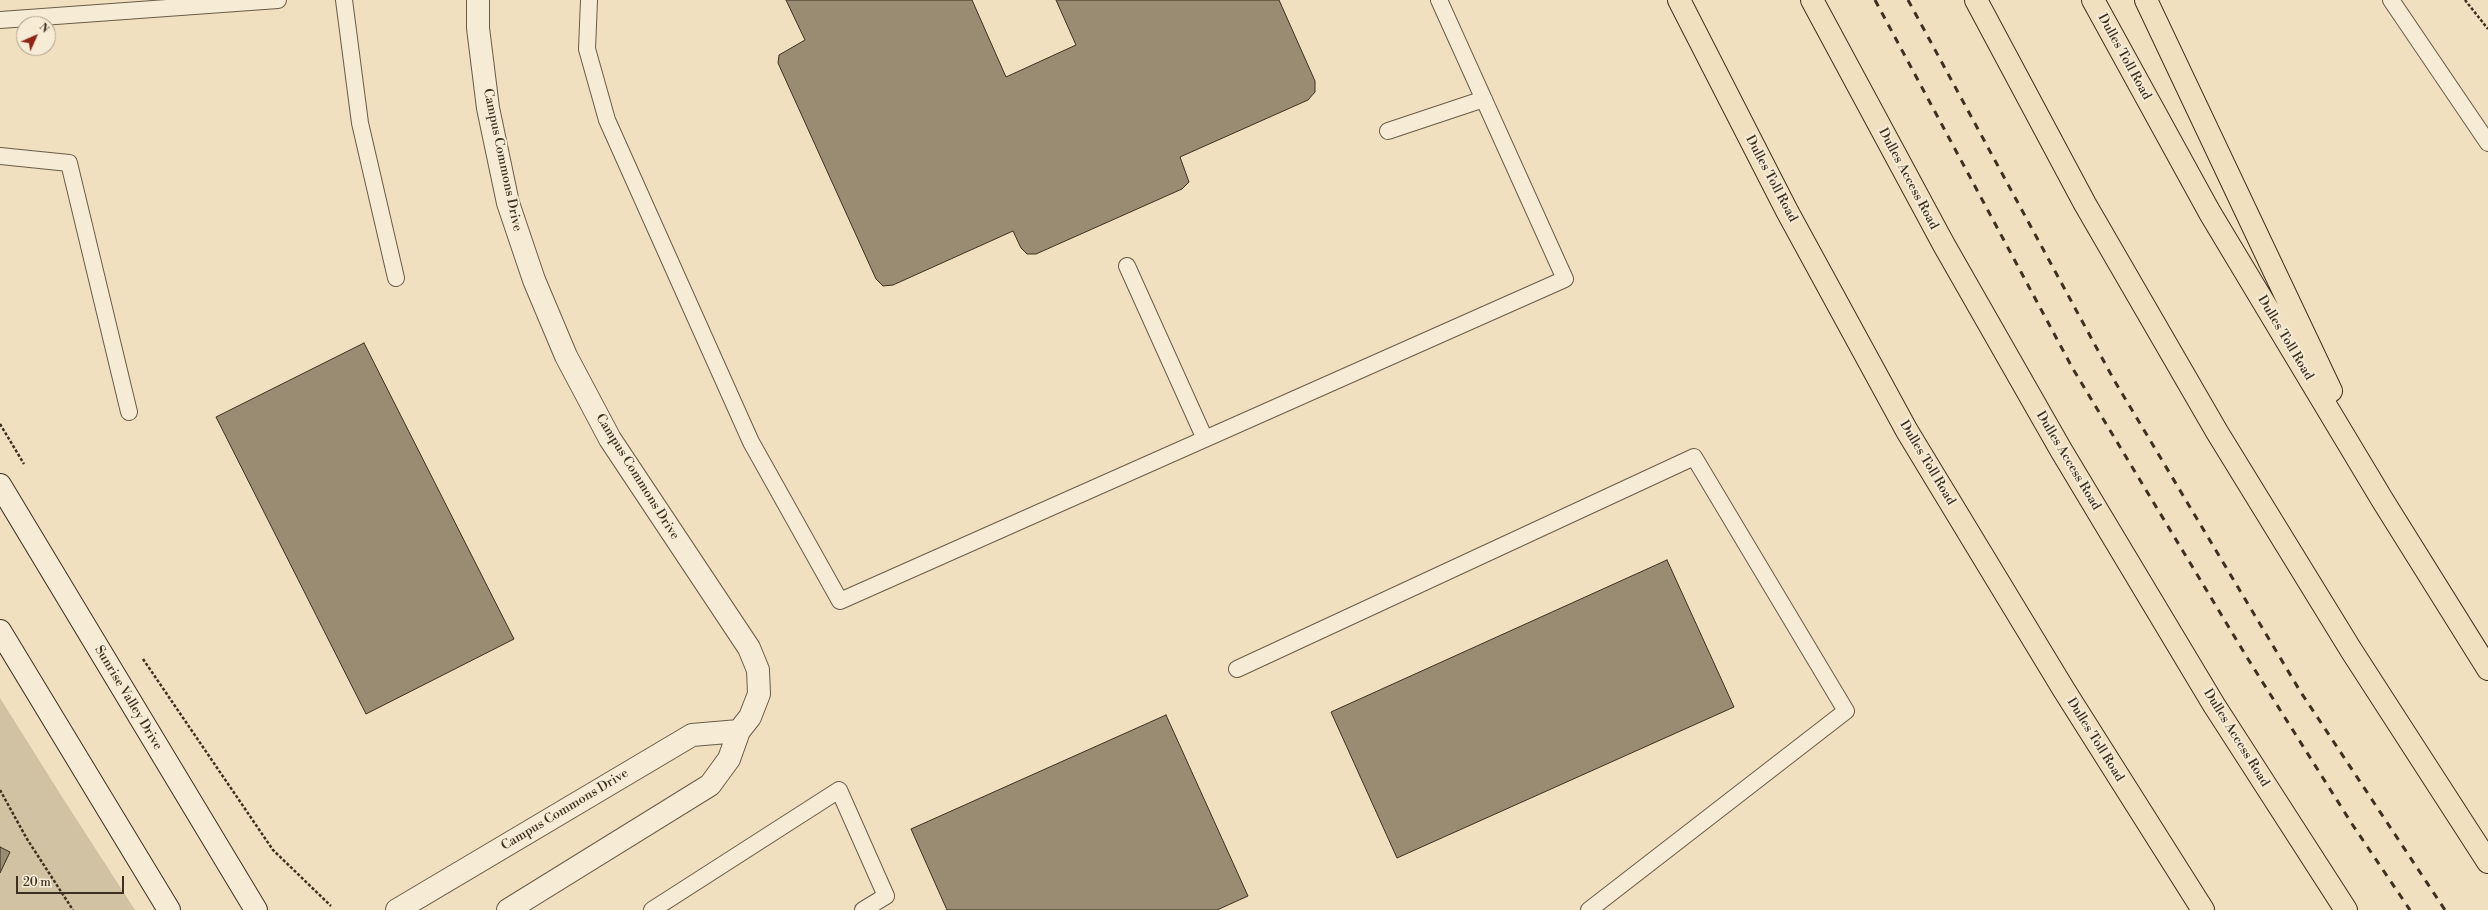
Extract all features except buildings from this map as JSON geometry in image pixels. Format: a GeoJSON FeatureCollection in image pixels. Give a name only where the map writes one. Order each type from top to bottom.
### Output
{"type":"FeatureCollection","features":[{"type":"Feature","properties":{"kind":"highway"},"geometry":{"type":"LineString","coordinates":[[1673,0],[1714,70]]}},
{"type":"Feature","properties":{"kind":"highway","name":"Dulles Toll Road"},"geometry":{"type":"LineString","coordinates":[[1679,0],[1714,70],[1907,431],[2064,690],[2202,910]]}},
{"type":"Feature","properties":{"kind":"highway","name":"Dulles Access Road"},"geometry":{"type":"LineString","coordinates":[[1812,0],[1944,245],[2061,450],[2214,705],[2346,910]]}},
{"type":"Feature","properties":{"kind":"highway"},"geometry":{"type":"LineString","coordinates":[[1976,0],[2085,204],[2217,432],[2359,664],[2488,862]]}},
{"type":"Feature","properties":{"kind":"highway","name":"Dulles Toll Road"},"geometry":{"type":"LineString","coordinates":[[2093,0],[2210,213],[2383,501],[2488,669]]}},
{"type":"Feature","properties":{"kind":"highway"},"geometry":{"type":"LineString","coordinates":[[2146,0],[2383,501]]}},
{"type":"Feature","properties":{"kind":"street","name":"Campus Commons Drive"},"geometry":{"type":"LineString","coordinates":[[478,0],[478,28],[488,108],[508,203],[534,280],[566,356],[610,440],[749,648],[758,670],[758,694],[750,717],[739,731],[729,760],[710,785],[508,910]]}},
{"type":"Feature","properties":{"kind":"street","name":"Sunrise Valley Drive"},"geometry":{"type":"LineString","coordinates":[[0,485],[256,910]]}},
{"type":"Feature","properties":{"kind":"street"},"geometry":{"type":"LineString","coordinates":[[0,631],[169,910]]}},
{"type":"Feature","properties":{"kind":"street","name":"Campus Commons Drive"},"geometry":{"type":"LineString","coordinates":[[397,910],[692,735],[739,731]]}},
{"type":"Feature","properties":{"kind":"lane"},"geometry":{"type":"LineString","coordinates":[[0,20],[278,0]]}},
{"type":"Feature","properties":{"kind":"lane"},"geometry":{"type":"LineString","coordinates":[[344,0],[360,123],[396,278]]}},
{"type":"Feature","properties":{"kind":"lane"},"geometry":{"type":"LineString","coordinates":[[589,0],[587,49],[606,120],[751,442],[840,601],[1565,279],[1439,0]]}},
{"type":"Feature","properties":{"kind":"lane"},"geometry":{"type":"LineString","coordinates":[[2392,0],[2488,143]]}},
{"type":"Feature","properties":{"kind":"lane"},"geometry":{"type":"LineString","coordinates":[[1388,131],[1484,99]]}},
{"type":"Feature","properties":{"kind":"lane"},"geometry":{"type":"LineString","coordinates":[[0,156],[69,163],[129,412]]}},
{"type":"Feature","properties":{"kind":"lane"},"geometry":{"type":"LineString","coordinates":[[1127,266],[1205,439]]}},
{"type":"Feature","properties":{"kind":"lane"},"geometry":{"type":"LineString","coordinates":[[1237,669],[1694,457],[1846,711],[1589,910]]}},
{"type":"Feature","properties":{"kind":"lane"},"geometry":{"type":"LineString","coordinates":[[652,910],[839,790],[886,896],[863,910]]}},
{"type":"Feature","properties":{"kind":"path"},"geometry":{"type":"LineString","coordinates":[[2464,0],[2488,29]]}},
{"type":"Feature","properties":{"kind":"path"},"geometry":{"type":"LineString","coordinates":[[0,424],[26,469]]}},
{"type":"Feature","properties":{"kind":"path"},"geometry":{"type":"LineString","coordinates":[[141,657],[273,850],[331,906]]}},
{"type":"Feature","properties":{"kind":"path"},"geometry":{"type":"LineString","coordinates":[[0,790],[27,839],[73,910]]}},
{"type":"Feature","properties":{"kind":"shaded area"},"geometry":{"type":"Polygon","coordinates":[[[0,698],[64,800],[135,910],[0,910],[0,698]]]}},
{"type":"Feature","properties":{"kind":"railway"},"geometry":{"type":"LineString","coordinates":[[1875,0],[2073,369],[2248,659],[2352,824],[2410,910]]}},
{"type":"Feature","properties":{"kind":"railway"},"geometry":{"type":"LineString","coordinates":[[1908,0],[2114,380],[2300,691],[2445,910]]}}]}
